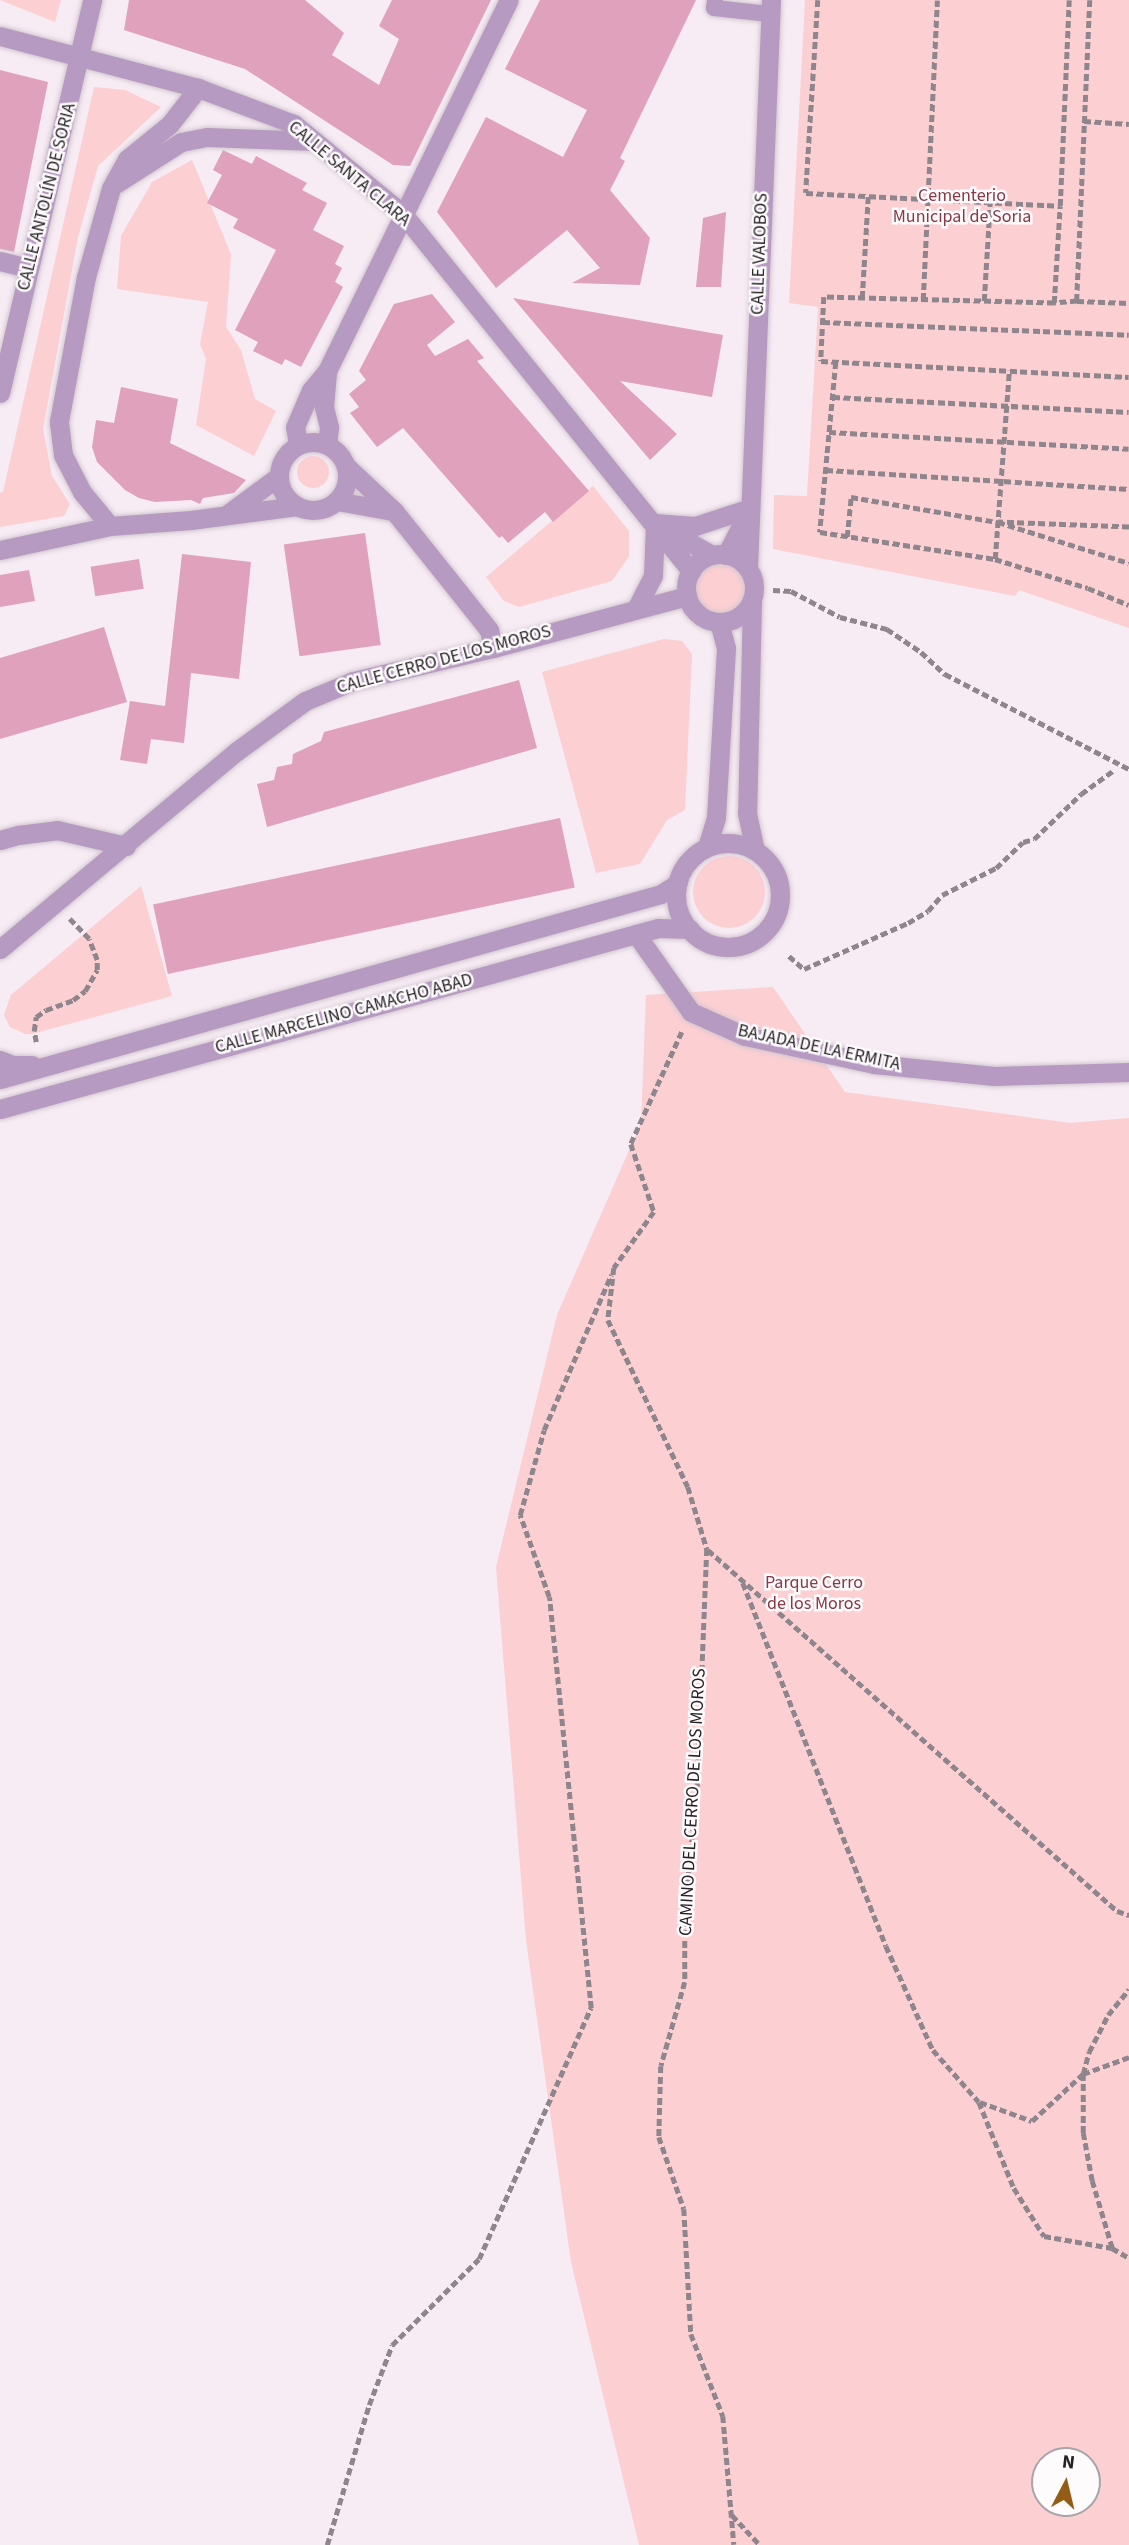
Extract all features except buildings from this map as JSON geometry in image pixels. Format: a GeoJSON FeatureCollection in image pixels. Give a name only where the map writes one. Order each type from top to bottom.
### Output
{"type":"FeatureCollection","features":[{"type":"Feature","properties":{"kind":"street","name":"CALLE ANTOLÍN DE SORIA"},"geometry":{"type":"LineString","coordinates":[[0,393],[92,0]]}},
{"type":"Feature","properties":{"kind":"street"},"geometry":{"type":"LineString","coordinates":[[298,445],[295,427],[312,390],[327,371],[509,0]]}},
{"type":"Feature","properties":{"kind":"street","name":"CALLE VALOBOS"},"geometry":{"type":"LineString","coordinates":[[748,568],[770,7]]}},
{"type":"Feature","properties":{"kind":"street","name":"CALLE SANTA CLARA"},"geometry":{"type":"LineString","coordinates":[[0,36],[198,88],[294,124],[403,214],[656,523],[691,571]]}},
{"type":"Feature","properties":{"kind":"street"},"geometry":{"type":"LineString","coordinates":[[110,526],[82,492],[63,455],[59,421],[86,278],[111,188],[127,159],[170,124],[198,88]]}},
{"type":"Feature","properties":{"kind":"street"},"geometry":{"type":"LineString","coordinates":[[111,188],[181,142],[207,137],[313,141]]}},
{"type":"Feature","properties":{"kind":"street"},"geometry":{"type":"LineString","coordinates":[[0,261],[29,268]]}},
{"type":"Feature","properties":{"kind":"street"},"geometry":{"type":"LineString","coordinates":[[327,371],[324,407],[329,427],[327,444]]}},
{"type":"Feature","properties":{"kind":"street"},"geometry":{"type":"LineString","coordinates":[[0,550],[110,526],[297,506],[318,510],[337,501],[346,485],[347,467],[343,457],[327,444],[308,442],[298,445],[284,458],[279,476],[284,494],[297,506]]}},
{"type":"Feature","properties":{"kind":"street"},"geometry":{"type":"LineString","coordinates":[[347,467],[394,511],[489,630],[493,648]]}},
{"type":"Feature","properties":{"kind":"street"},"geometry":{"type":"LineString","coordinates":[[229,513],[279,476]]}},
{"type":"Feature","properties":{"kind":"street"},"geometry":{"type":"LineString","coordinates":[[337,501],[394,511]]}},
{"type":"Feature","properties":{"kind":"street"},"geometry":{"type":"LineString","coordinates":[[636,609],[653,576],[656,523],[695,526],[750,508]]}},
{"type":"Feature","properties":{"kind":"street","name":"CALLE VALOBOS"},"geometry":{"type":"LineString","coordinates":[[719,555],[750,508]]}},
{"type":"Feature","properties":{"kind":"street","name":"CALLE SANTA CLARA"},"geometry":{"type":"LineString","coordinates":[[656,523],[719,555]]}},
{"type":"Feature","properties":{"kind":"street"},"geometry":{"type":"LineString","coordinates":[[753,594],[739,617],[719,622],[698,614],[687,596],[691,571],[719,555],[748,568],[753,594],[747,813],[755,850]]}},
{"type":"Feature","properties":{"kind":"street","name":"CALLE CERRO DE LOS MOROS"},"geometry":{"type":"LineString","coordinates":[[0,949],[237,751],[305,701],[353,681],[493,648],[687,596]]}},
{"type":"Feature","properties":{"kind":"street"},"geometry":{"type":"LineString","coordinates":[[706,847],[738,844],[755,850],[768,862],[777,877],[780,894],[777,912],[769,927],[747,942],[721,946],[704,940],[690,929],[680,914],[676,899],[678,883],[688,862],[706,847],[716,817],[726,648],[719,622]]}},
{"type":"Feature","properties":{"kind":"street"},"geometry":{"type":"LineString","coordinates":[[0,840],[57,830],[126,846]]}},
{"type":"Feature","properties":{"kind":"street","name":"CALLE MARCELINO CAMACHO ABAD"},"geometry":{"type":"LineString","coordinates":[[0,1079],[661,894],[678,883]]}},
{"type":"Feature","properties":{"kind":"street","name":"CALLE CERRO DE LOS MOROS"},"geometry":{"type":"LineString","coordinates":[[0,961],[27,928]]}},
{"type":"Feature","properties":{"kind":"street","name":"CALLE MARCELINO CAMACHO ABAD"},"geometry":{"type":"LineString","coordinates":[[0,1109],[658,928],[690,929]]}},
{"type":"Feature","properties":{"kind":"street"},"geometry":{"type":"LineString","coordinates":[[636,934],[691,1012]]}},
{"type":"Feature","properties":{"kind":"street","name":"BAJADA DE LA ERMITA"},"geometry":{"type":"LineString","coordinates":[[691,1012],[745,1036],[874,1064],[994,1076],[1129,1072]]}},
{"type":"Feature","properties":{"kind":"street"},"geometry":{"type":"LineString","coordinates":[[0,1060],[13,1065],[50,1064]]}},
{"type":"Feature","properties":{"kind":"lane"},"geometry":{"type":"LineString","coordinates":[[715,0],[714,8],[770,7]]}},
{"type":"Feature","properties":{"kind":"path"},"geometry":{"type":"LineString","coordinates":[[818,0],[806,192],[1060,206]]}},
{"type":"Feature","properties":{"kind":"path"},"geometry":{"type":"LineString","coordinates":[[923,300],[930,200],[937,0]]}},
{"type":"Feature","properties":{"kind":"path"},"geometry":{"type":"LineString","coordinates":[[1054,303],[1069,0]]}},
{"type":"Feature","properties":{"kind":"path"},"geometry":{"type":"LineString","coordinates":[[1077,300],[1090,0]]}},
{"type":"Feature","properties":{"kind":"path"},"geometry":{"type":"LineString","coordinates":[[1084,121],[1129,124]]}},
{"type":"Feature","properties":{"kind":"path"},"geometry":{"type":"LineString","coordinates":[[862,298],[869,196]]}},
{"type":"Feature","properties":{"kind":"path"},"geometry":{"type":"LineString","coordinates":[[984,301],[990,202]]}},
{"type":"Feature","properties":{"kind":"path"},"geometry":{"type":"LineString","coordinates":[[1129,303],[824,297],[821,361],[1129,377]]}},
{"type":"Feature","properties":{"kind":"path"},"geometry":{"type":"LineString","coordinates":[[823,322],[1129,335]]}},
{"type":"Feature","properties":{"kind":"path"},"geometry":{"type":"LineString","coordinates":[[836,362],[820,532],[995,559],[1088,588],[1129,605]]}},
{"type":"Feature","properties":{"kind":"path"},"geometry":{"type":"LineString","coordinates":[[995,559],[1009,371]]}},
{"type":"Feature","properties":{"kind":"path"},"geometry":{"type":"LineString","coordinates":[[833,397],[1129,412]]}},
{"type":"Feature","properties":{"kind":"path"},"geometry":{"type":"LineString","coordinates":[[830,432],[1129,449]]}},
{"type":"Feature","properties":{"kind":"path"},"geometry":{"type":"LineString","coordinates":[[826,470],[1129,488]]}},
{"type":"Feature","properties":{"kind":"path"},"geometry":{"type":"LineString","coordinates":[[847,537],[852,497],[998,522],[1128,562]]}},
{"type":"Feature","properties":{"kind":"path"},"geometry":{"type":"LineString","coordinates":[[998,522],[1129,527]]}},
{"type":"Feature","properties":{"kind":"path"},"geometry":{"type":"LineString","coordinates":[[753,594],[791,591],[840,617],[887,629],[945,674],[1129,769]]}},
{"type":"Feature","properties":{"kind":"path"},"geometry":{"type":"LineString","coordinates":[[789,956],[804,969],[908,923],[928,911],[942,895],[996,868],[1023,842],[1034,839],[1081,794],[1113,771]]}},
{"type":"Feature","properties":{"kind":"path"},"geometry":{"type":"LineString","coordinates":[[50,1064],[34,1031],[36,1017],[46,1010],[73,1000],[85,991],[97,970],[97,960],[89,939],[54,904]]}},
{"type":"Feature","properties":{"kind":"path","name":"CAMINO DEL CERRO DE LOS MOROS"},"geometry":{"type":"LineString","coordinates":[[691,1012],[631,1144],[654,1212],[614,1268],[608,1320],[688,1487],[707,1549],[697,1793],[685,1909],[685,1982],[661,2066],[659,2137],[684,2209],[691,2334],[723,2416],[734,2545]]}},
{"type":"Feature","properties":{"kind":"path"},"geometry":{"type":"LineString","coordinates":[[327,2545],[369,2405],[392,2345],[479,2259],[592,2008],[549,1597],[520,1515],[544,1430],[614,1268]]}},
{"type":"Feature","properties":{"kind":"path"},"geometry":{"type":"LineString","coordinates":[[707,1549],[1117,1911],[1129,1915]]}},
{"type":"Feature","properties":{"kind":"path"},"geometry":{"type":"LineString","coordinates":[[743,1583],[836,1824],[933,2050],[979,2102],[1014,2188],[1044,2236],[1112,2248],[1129,2258]]}},
{"type":"Feature","properties":{"kind":"path"},"geometry":{"type":"LineString","coordinates":[[1112,2248],[1092,2181],[1083,2133],[1083,2074],[1089,2052],[1108,2015],[1129,1989]]}},
{"type":"Feature","properties":{"kind":"path"},"geometry":{"type":"LineString","coordinates":[[979,2102],[1032,2121],[1083,2074],[1129,2057]]}},
{"type":"Feature","properties":{"kind":"path"},"geometry":{"type":"LineString","coordinates":[[732,2515],[760,2545]]}},
{"type":"Feature","properties":{"kind":"green space"},"geometry":{"type":"Polygon","coordinates":[[[0,0],[61,0],[55,22],[0,0]]]}},
{"type":"Feature","properties":{"kind":"green space","name":"Cementerio Municipal de Soria"},"geometry":{"type":"Polygon","coordinates":[[[805,0],[1129,0],[1129,628],[1019,590],[1015,596],[773,549],[774,495],[807,496],[818,307],[789,303],[805,0]]]}},
{"type":"Feature","properties":{"kind":"green space"},"geometry":{"type":"Polygon","coordinates":[[[94,87],[125,90],[161,107],[98,166],[78,237],[43,429],[52,476],[70,504],[64,516],[0,527],[0,493],[3,492],[94,87]]]}},
{"type":"Feature","properties":{"kind":"green space"},"geometry":{"type":"Polygon","coordinates":[[[192,160],[231,254],[226,327],[241,350],[255,399],[276,411],[254,456],[196,425],[206,359],[200,344],[208,302],[117,289],[121,236],[152,182],[192,160]]]}},
{"type":"Feature","properties":{"kind":"green space"},"geometry":{"type":"Polygon","coordinates":[[[313,456],[324,461],[329,472],[324,483],[313,488],[302,483],[297,472],[302,461],[313,456]]]}},
{"type":"Feature","properties":{"kind":"green space"},"geometry":{"type":"Polygon","coordinates":[[[593,486],[629,531],[629,556],[612,581],[519,607],[504,601],[486,577],[593,486]]]}},
{"type":"Feature","properties":{"kind":"green space"},"geometry":{"type":"Polygon","coordinates":[[[720,563],[738,570],[745,588],[738,606],[720,613],[702,606],[695,588],[702,570],[720,563]]]}},
{"type":"Feature","properties":{"kind":"green space"},"geometry":{"type":"Polygon","coordinates":[[[664,639],[682,641],[692,654],[685,810],[667,820],[640,864],[596,873],[542,672],[664,639]]]}},
{"type":"Feature","properties":{"kind":"green space"},"geometry":{"type":"Polygon","coordinates":[[[736,856],[755,866],[763,878],[763,906],[755,918],[743,926],[722,928],[703,918],[695,906],[693,885],[703,866],[715,858],[736,856]]]}},
{"type":"Feature","properties":{"kind":"green space"},"geometry":{"type":"Polygon","coordinates":[[[141,886],[172,996],[32,1034],[25,1034],[10,1027],[4,1015],[11,995],[141,886]]]}},
{"type":"Feature","properties":{"kind":"green space","name":"Parque Cerro de los Moros"},"geometry":{"type":"Polygon","coordinates":[[[773,987],[845,1092],[1070,1123],[1129,1118],[1129,2545],[639,2545],[571,2262],[526,1940],[496,1567],[557,1315],[641,1123],[646,995],[773,987]]]}}]}
